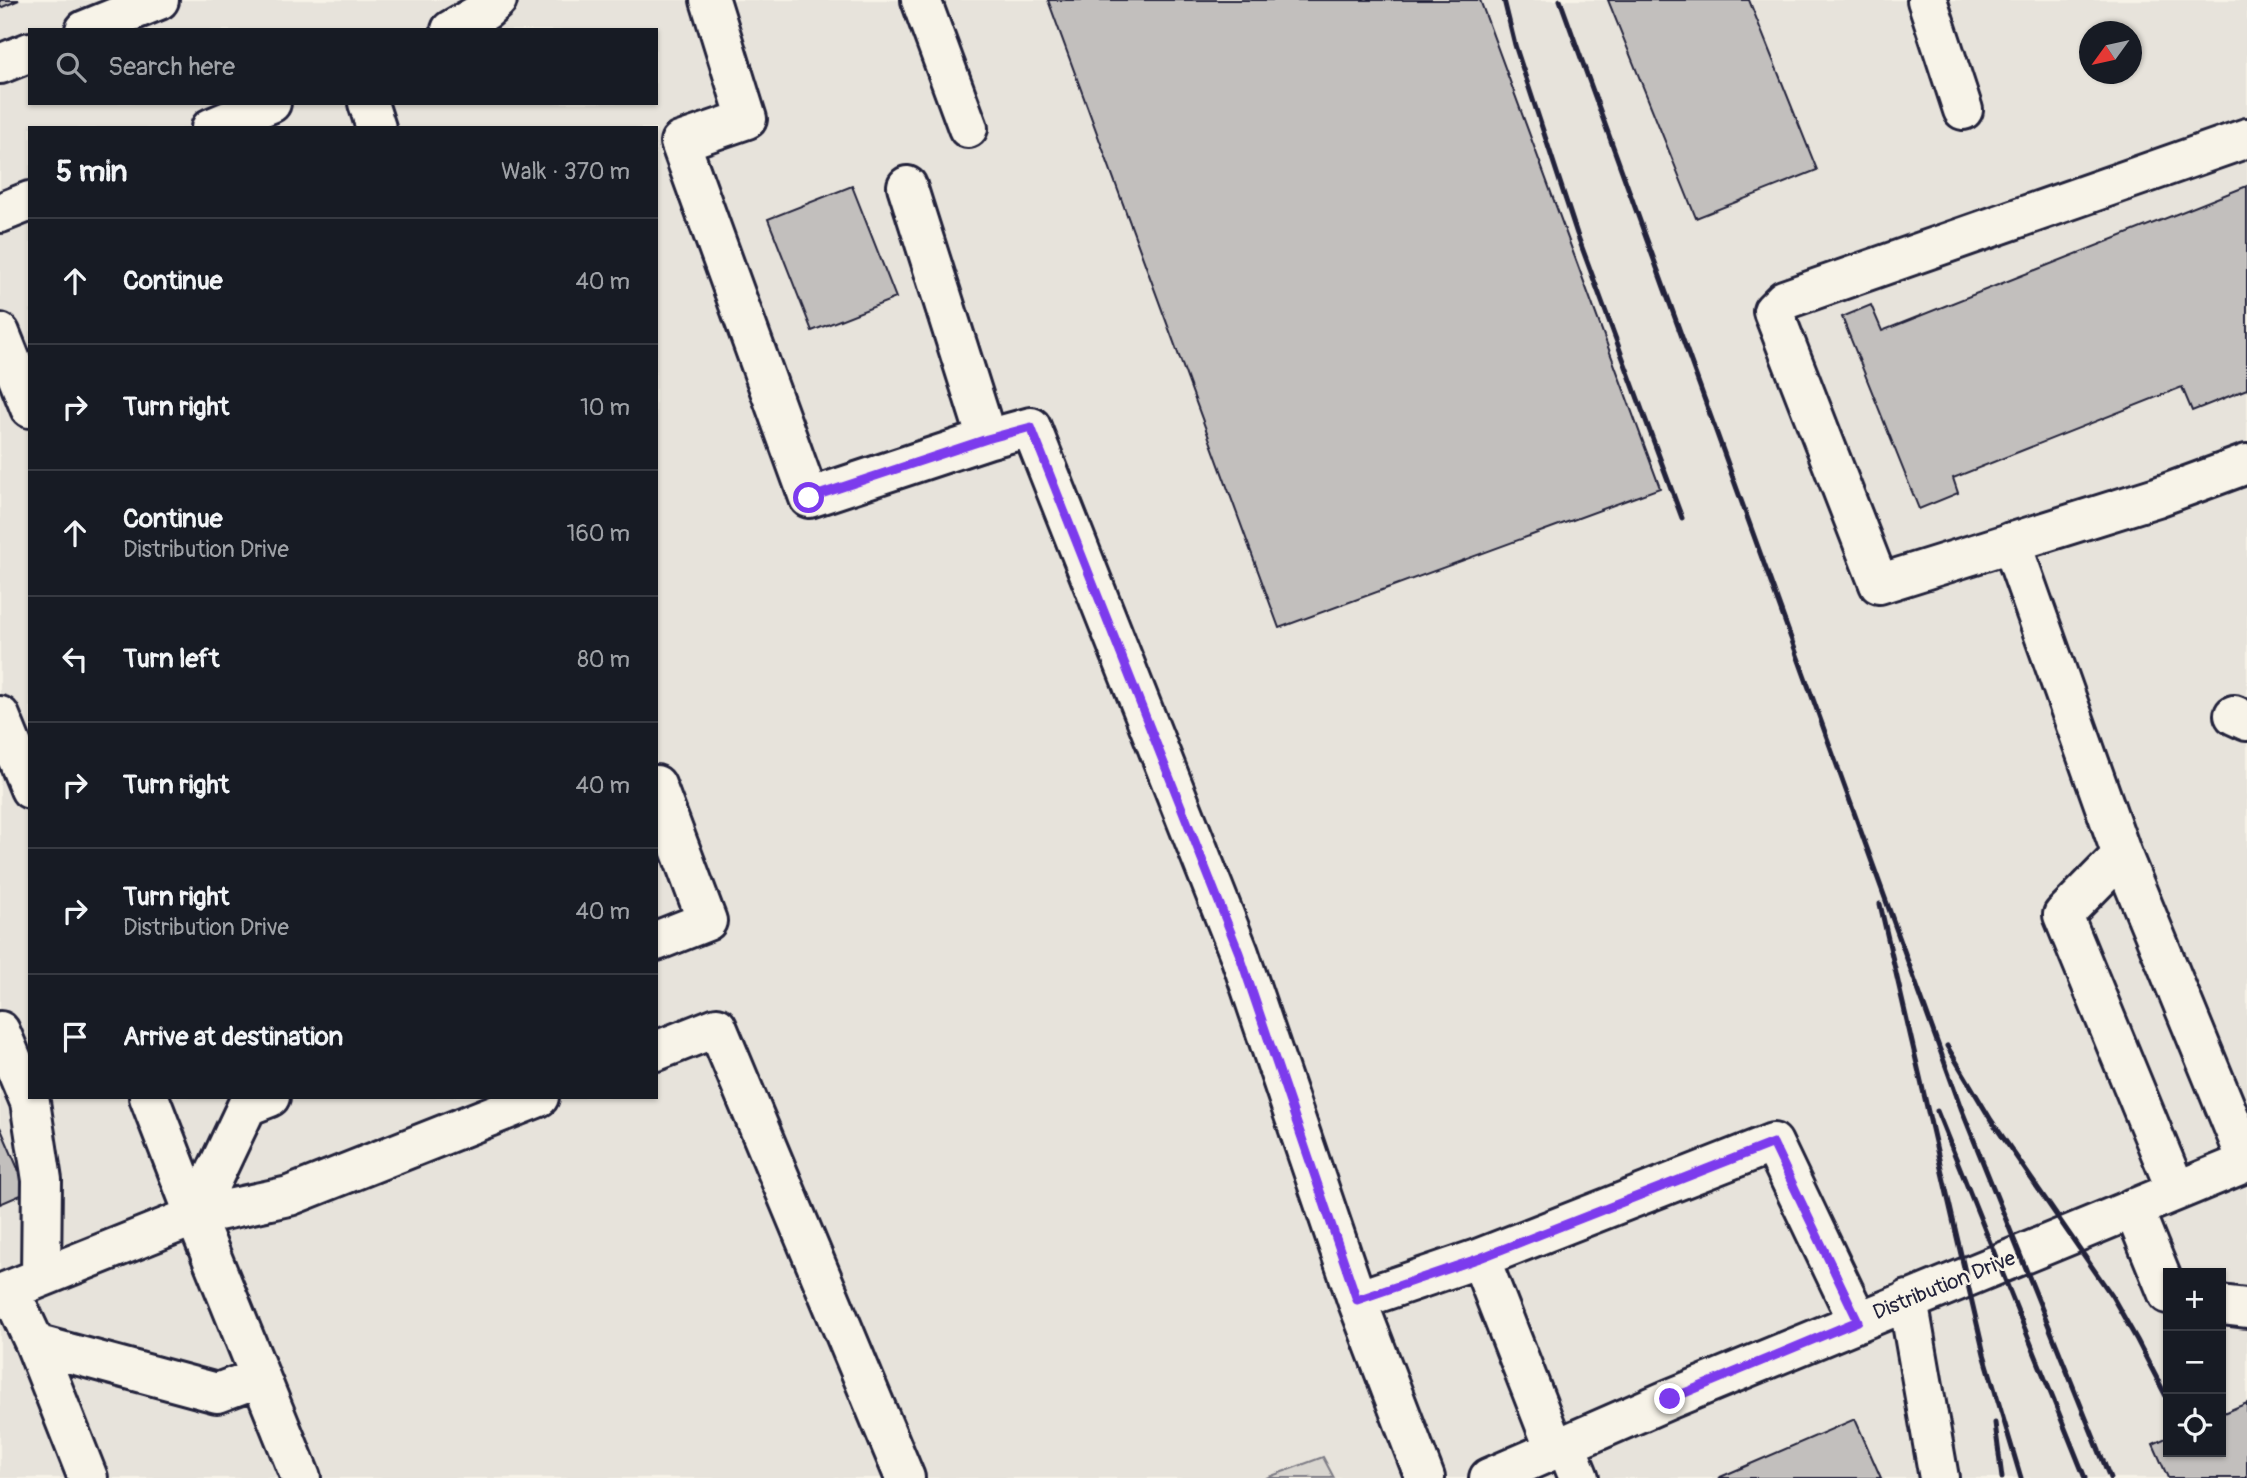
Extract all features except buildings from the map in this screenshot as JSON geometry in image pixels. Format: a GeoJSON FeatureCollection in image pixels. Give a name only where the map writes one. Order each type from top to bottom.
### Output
{"type":"FeatureCollection","features":[{"type":"Feature","properties":{"kind":"street"},"geometry":{"type":"LineString","coordinates":[[90,28],[159,0]]}},
{"type":"Feature","properties":{"kind":"street"},"geometry":{"type":"LineString","coordinates":[[454,28],[486,10],[497,0]]}},
{"type":"Feature","properties":{"kind":"street"},"geometry":{"type":"LineString","coordinates":[[710,0],[747,119],[680,142],[809,498],[1031,427],[1239,953],[1357,1300],[1425,1478]]}},
{"type":"Feature","properties":{"kind":"street"},"geometry":{"type":"LineString","coordinates":[[921,0],[968,128]]}},
{"type":"Feature","properties":{"kind":"street"},"geometry":{"type":"LineString","coordinates":[[1927,0],[1963,110]]}},
{"type":"Feature","properties":{"kind":"street"},"geometry":{"type":"LineString","coordinates":[[0,64],[28,53]]}},
{"type":"Feature","properties":{"kind":"street"},"geometry":{"type":"LineString","coordinates":[[216,126],[266,105]]}},
{"type":"Feature","properties":{"kind":"street"},"geometry":{"type":"LineString","coordinates":[[369,105],[375,126]]}},
{"type":"Feature","properties":{"kind":"street"},"geometry":{"type":"LineString","coordinates":[[2247,138],[1784,300],[1773,311],[1879,584],[2157,497],[2247,464]]}},
{"type":"Feature","properties":{"kind":"street"},"geometry":{"type":"LineString","coordinates":[[906,186],[987,439]]}},
{"type":"Feature","properties":{"kind":"street"},"geometry":{"type":"LineString","coordinates":[[0,214],[28,202]]}},
{"type":"Feature","properties":{"kind":"street"},"geometry":{"type":"LineString","coordinates":[[0,333],[28,403]]}},
{"type":"Feature","properties":{"kind":"street"},"geometry":{"type":"LineString","coordinates":[[2011,542],[2122,855],[2247,1161]]}},
{"type":"Feature","properties":{"kind":"street"},"geometry":{"type":"LineString","coordinates":[[0,716],[28,784]]}},
{"type":"Feature","properties":{"kind":"street"},"geometry":{"type":"LineString","coordinates":[[658,790],[707,921],[658,940]]}},
{"type":"Feature","properties":{"kind":"street"},"geometry":{"type":"LineString","coordinates":[[2122,855],[2063,915],[2176,1190]]}},
{"type":"Feature","properties":{"kind":"street"},"geometry":{"type":"LineString","coordinates":[[658,1050],[717,1027],[905,1478]]}},
{"type":"Feature","properties":{"kind":"street"},"geometry":{"type":"LineString","coordinates":[[0,1031],[28,1097]]}},
{"type":"Feature","properties":{"kind":"street"},"geometry":{"type":"LineString","coordinates":[[29,1099],[42,1180],[17,1287],[35,1344],[88,1478]]}},
{"type":"Feature","properties":{"kind":"street"},"geometry":{"type":"LineString","coordinates":[[150,1099],[301,1478]]}},
{"type":"Feature","properties":{"kind":"street"},"geometry":{"type":"LineString","coordinates":[[195,1216],[247,1107],[265,1099]]}},
{"type":"Feature","properties":{"kind":"street"},"geometry":{"type":"LineString","coordinates":[[17,1287],[195,1216],[289,1196],[534,1099]]}},
{"type":"Feature","properties":{"kind":"street"},"geometry":{"type":"LineString","coordinates":[[1357,1300],[1480,1258],[1773,1143],[1858,1321]]}},
{"type":"Feature","properties":{"kind":"street","name":"Distribution Drive"},"geometry":{"type":"LineString","coordinates":[[1489,1478],[1567,1458],[1670,1399],[2247,1161]]}},
{"type":"Feature","properties":{"kind":"street"},"geometry":{"type":"LineString","coordinates":[[2133,1208],[2163,1282]]}},
{"type":"Feature","properties":{"kind":"street"},"geometry":{"type":"LineString","coordinates":[[1480,1258],[1567,1458]]}},
{"type":"Feature","properties":{"kind":"street"},"geometry":{"type":"LineString","coordinates":[[1908,1300],[1939,1478]]}},
{"type":"Feature","properties":{"kind":"street"},"geometry":{"type":"LineString","coordinates":[[2226,1306],[2247,1308]]}},
{"type":"Feature","properties":{"kind":"street"},"geometry":{"type":"LineString","coordinates":[[35,1344],[217,1393],[260,1377]]}},
{"type":"Feature","properties":{"kind":"shaded area"},"geometry":{"type":"Polygon","coordinates":[[[0,0],[2247,0],[2247,1478],[1334,1478],[1323,1457],[1266,1478],[0,1478],[0,0]]]}},
{"type":"Feature","properties":{"kind":"green space"},"geometry":{"type":"Polygon","coordinates":[[[1323,1457],[1334,1478],[1266,1478],[1323,1457]]]}},
{"type":"Feature","properties":{"kind":"railway"},"geometry":{"type":"LineString","coordinates":[[1504,0],[1515,45],[1577,234],[1682,518]]}},
{"type":"Feature","properties":{"kind":"railway"},"geometry":{"type":"LineString","coordinates":[[1560,0],[1961,1108],[2110,1478]]}},
{"type":"Feature","properties":{"kind":"railway"},"geometry":{"type":"LineString","coordinates":[[1880,904],[1984,1354],[2021,1478]]}},
{"type":"Feature","properties":{"kind":"railway"},"geometry":{"type":"LineString","coordinates":[[1947,1046],[1991,1120],[2112,1296],[2165,1394]]}},
{"type":"Feature","properties":{"kind":"railway"},"geometry":{"type":"LineString","coordinates":[[1937,1111],[2085,1478]]}},
{"type":"Feature","properties":{"kind":"railway"},"geometry":{"type":"LineString","coordinates":[[1995,1423],[2002,1478]]}},
{"type":"Feature","properties":{"kind":"route"},"geometry":{"type":"LineString","coordinates":[[809,498],[1031,427],[1239,953],[1357,1300],[1480,1258],[1773,1143],[1858,1321],[1670,1399]]}}]}
